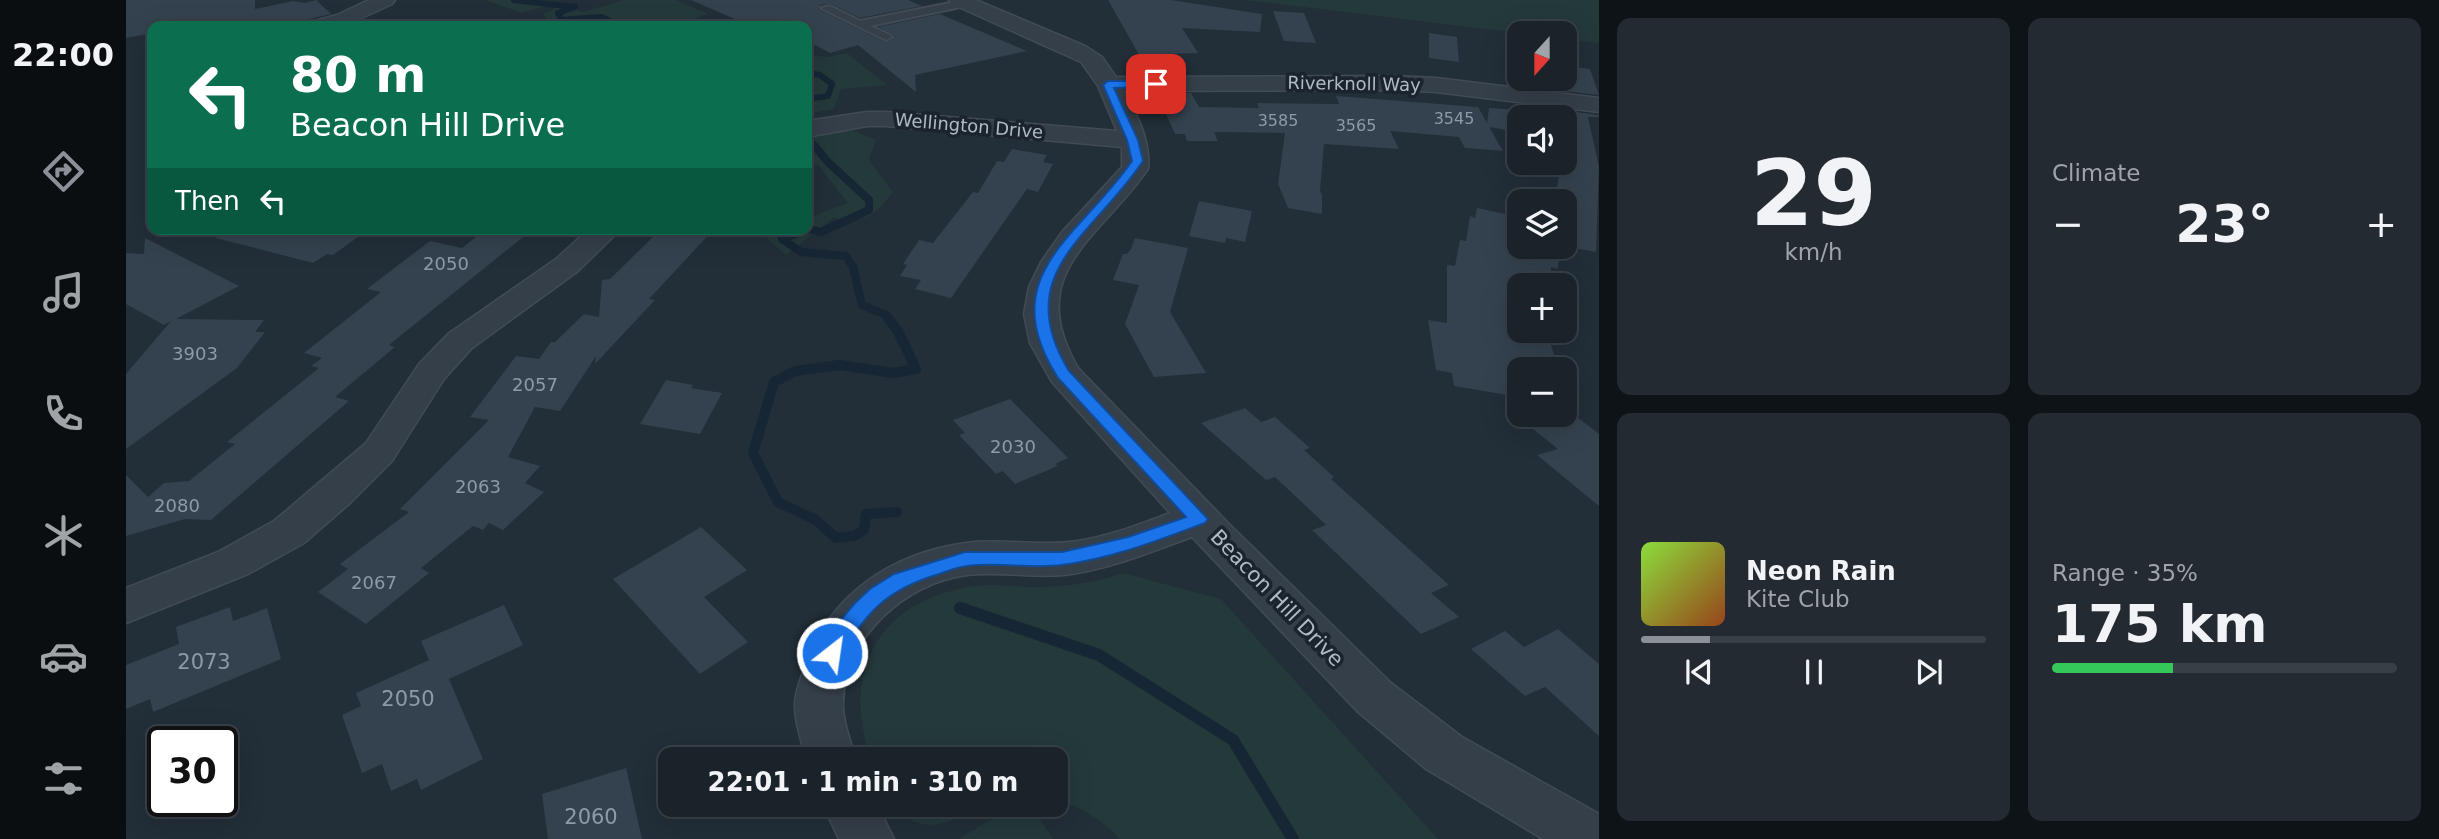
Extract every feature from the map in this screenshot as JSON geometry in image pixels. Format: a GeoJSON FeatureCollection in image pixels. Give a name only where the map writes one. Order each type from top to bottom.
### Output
{"type":"FeatureCollection","features":[{"type":"Feature","properties":{"kind":"street"},"geometry":{"type":"LineString","coordinates":[[336,21],[385,0]]}},
{"type":"Feature","properties":{"kind":"street","name":"Beacon Hill Drive"},"geometry":{"type":"LineString","coordinates":[[962,2],[1084,54],[1098,67],[1108,85],[1137,153],[1135,169],[1056,258],[1048,273],[1041,301],[1043,327],[1056,364],[1075,388],[1199,519],[1374,697],[1444,753],[1592,839]]}},
{"type":"Feature","properties":{"kind":"street","name":"Riverknoll Way"},"geometry":{"type":"LineString","coordinates":[[1108,85],[1393,83],[1443,86],[1599,105]]}},
{"type":"Feature","properties":{"kind":"street","name":"Wellington Drive"},"geometry":{"type":"LineString","coordinates":[[812,128],[886,119],[1132,140]]}},
{"type":"Feature","properties":{"kind":"street"},"geometry":{"type":"LineString","coordinates":[[126,606],[233,563],[289,532],[379,452],[431,372],[460,341],[567,265],[600,235]]}},
{"type":"Feature","properties":{"kind":"street"},"geometry":{"type":"LineString","coordinates":[[828,747],[819,707],[826,671],[834,649],[847,627],[877,595],[901,579],[945,563],[965,559],[1062,559],[1130,543],[1199,519]]}},
{"type":"Feature","properties":{"kind":"street"},"geometry":{"type":"LineString","coordinates":[[855,817],[867,839]]}},
{"type":"Feature","properties":{"kind":"lane"},"geometry":{"type":"LineString","coordinates":[[859,25],[962,2]]}},
{"type":"Feature","properties":{"kind":"lane"},"geometry":{"type":"LineString","coordinates":[[826,8],[886,37]]}},
{"type":"Feature","properties":{"kind":"green space"},"geometry":{"type":"Polygon","coordinates":[[[485,0],[546,0],[583,12],[623,0],[676,0],[708,14],[685,21],[549,21],[543,14],[558,7],[551,5],[522,13],[485,0]]]}},
{"type":"Feature","properties":{"kind":"green space"},"geometry":{"type":"Polygon","coordinates":[[[1245,0],[1599,0],[1599,43],[1577,40],[1577,21],[1507,21],[1507,32],[1245,0]]]}},
{"type":"Feature","properties":{"kind":"green space"},"geometry":{"type":"Polygon","coordinates":[[[847,53],[887,85],[841,89],[834,109],[812,113],[812,56],[827,57],[847,53]]]}},
{"type":"Feature","properties":{"kind":"green space"},"geometry":{"type":"Polygon","coordinates":[[[852,130],[876,140],[869,160],[893,192],[874,213],[853,220],[833,218],[812,235],[812,216],[848,203],[819,166],[812,163],[812,137],[852,130]]]}},
{"type":"Feature","properties":{"kind":"green space"},"geometry":{"type":"Polygon","coordinates":[[[763,235],[811,235],[786,255],[763,235]]]}},
{"type":"Feature","properties":{"kind":"green space"},"geometry":{"type":"Polygon","coordinates":[[[1123,573],[1221,599],[1438,839],[1120,839],[1090,814],[1068,804],[1068,747],[868,747],[863,727],[861,697],[865,669],[875,644],[892,623],[914,606],[942,594],[975,586],[1056,586],[1123,573]]]}},
{"type":"Feature","properties":{"kind":"green space"},"geometry":{"type":"Polygon","coordinates":[[[907,817],[959,817],[936,824],[915,822],[907,817]]]}},
{"type":"Feature","properties":{"kind":"green space"},"geometry":{"type":"Polygon","coordinates":[[[1039,817],[1053,839],[959,839],[992,819],[1039,817]]]}},
{"type":"Feature","properties":{"kind":"building"},"geometry":{"type":"Polygon","coordinates":[[[126,0],[255,0],[255,9],[293,1],[305,3],[316,0],[331,14],[307,21],[147,21],[147,34],[126,38],[126,0]]]}},
{"type":"Feature","properties":{"kind":"building"},"geometry":{"type":"Polygon","coordinates":[[[691,0],[908,0],[922,6],[860,18],[831,4],[820,5],[818,9],[885,42],[893,39],[894,35],[878,27],[940,14],[1027,51],[915,75],[916,92],[858,45],[830,53],[812,44],[812,21],[739,21],[691,0]]]}},
{"type":"Feature","properties":{"kind":"building"},"geometry":{"type":"Polygon","coordinates":[[[1108,0],[1171,0],[1262,14],[1260,32],[1182,28],[1198,53],[1166,54],[1179,74],[1150,74],[1108,0]]]}},
{"type":"Feature","properties":{"kind":"building"},"geometry":{"type":"Polygon","coordinates":[[[1273,11],[1304,13],[1316,43],[1284,41],[1273,11]]]}},
{"type":"Feature","properties":{"kind":"building"},"geometry":{"type":"Polygon","coordinates":[[[1429,33],[1457,37],[1459,62],[1429,58],[1429,33]]]}},
{"type":"Feature","properties":{"kind":"building"},"geometry":{"type":"Polygon","coordinates":[[[1577,68],[1590,69],[1599,95],[1565,91],[1577,91],[1577,68]]]}},
{"type":"Feature","properties":{"kind":"building"},"geometry":{"type":"Polygon","coordinates":[[[1161,93],[1191,93],[1199,107],[1259,108],[1257,103],[1339,104],[1336,96],[1478,107],[1487,123],[1489,108],[1507,109],[1507,130],[1489,127],[1503,151],[1465,148],[1459,137],[1390,131],[1399,149],[1324,144],[1320,191],[1322,214],[1288,208],[1278,184],[1285,133],[1214,132],[1218,141],[1187,141],[1185,134],[1175,134],[1164,110],[1170,110],[1161,93]]]}},
{"type":"Feature","properties":{"kind":"building"},"geometry":{"type":"Polygon","coordinates":[[[1577,112],[1599,115],[1588,117],[1599,167],[1596,252],[1577,248],[1577,189],[1557,189],[1559,175],[1577,175],[1577,112]]]}},
{"type":"Feature","properties":{"kind":"building"},"geometry":{"type":"Polygon","coordinates":[[[1012,149],[1047,155],[1043,162],[1053,164],[1038,192],[1027,189],[951,298],[915,289],[921,280],[900,276],[907,265],[903,264],[919,240],[933,243],[973,192],[978,193],[997,161],[1004,162],[1012,149]]]}},
{"type":"Feature","properties":{"kind":"building"},"geometry":{"type":"Polygon","coordinates":[[[1199,201],[1252,211],[1245,242],[1226,238],[1225,243],[1189,236],[1199,201]]]}},
{"type":"Feature","properties":{"kind":"building"},"geometry":{"type":"Polygon","coordinates":[[[1477,208],[1507,214],[1507,259],[1558,259],[1558,269],[1551,267],[1551,273],[1507,273],[1507,343],[1550,343],[1555,357],[1507,357],[1507,395],[1454,386],[1452,373],[1436,370],[1428,320],[1447,323],[1447,265],[1455,266],[1460,240],[1466,241],[1470,216],[1475,218],[1477,208]]]}},
{"type":"Feature","properties":{"kind":"building"},"geometry":{"type":"Polygon","coordinates":[[[217,235],[361,235],[333,255],[327,254],[313,263],[216,238],[217,235]]]}},
{"type":"Feature","properties":{"kind":"building"},"geometry":{"type":"Polygon","coordinates":[[[478,235],[526,235],[389,345],[395,347],[335,397],[349,401],[211,520],[185,519],[126,536],[126,475],[148,497],[164,483],[189,481],[235,444],[227,442],[319,368],[311,366],[322,358],[304,353],[381,292],[367,289],[430,241],[462,248],[478,235]]]}},
{"type":"Feature","properties":{"kind":"building"},"geometry":{"type":"Polygon","coordinates":[[[655,235],[708,235],[649,299],[655,300],[595,364],[596,356],[560,411],[535,407],[508,457],[540,466],[525,483],[544,492],[503,530],[489,523],[483,530],[473,526],[421,568],[429,573],[366,624],[318,592],[348,569],[340,564],[409,512],[400,509],[489,420],[470,417],[516,356],[539,359],[551,342],[555,342],[584,314],[599,317],[602,280],[610,279],[655,235]]]}},
{"type":"Feature","properties":{"kind":"building"},"geometry":{"type":"Polygon","coordinates":[[[145,238],[239,286],[176,319],[264,320],[255,332],[265,332],[237,368],[126,449],[126,374],[171,321],[164,325],[126,304],[126,253],[144,254],[145,238]]]}},
{"type":"Feature","properties":{"kind":"building"},"geometry":{"type":"Polygon","coordinates":[[[1135,238],[1188,248],[1170,312],[1206,373],[1154,377],[1125,324],[1139,285],[1113,280],[1123,254],[1127,254],[1131,249],[1135,238]]]}},
{"type":"Feature","properties":{"kind":"building"},"geometry":{"type":"Polygon","coordinates":[[[666,380],[693,385],[691,388],[722,393],[700,434],[640,424],[666,380]]]}},
{"type":"Feature","properties":{"kind":"building"},"geometry":{"type":"Polygon","coordinates":[[[1010,399],[1068,458],[1055,464],[1058,466],[1015,484],[1003,471],[996,474],[959,435],[965,433],[953,420],[1010,399]]]}},
{"type":"Feature","properties":{"kind":"building"},"geometry":{"type":"Polygon","coordinates":[[[1245,408],[1261,422],[1275,417],[1310,448],[1304,450],[1334,477],[1331,479],[1449,585],[1431,593],[1459,617],[1421,634],[1312,530],[1326,525],[1275,477],[1266,480],[1201,423],[1245,408]]]}},
{"type":"Feature","properties":{"kind":"building"},"geometry":{"type":"Polygon","coordinates":[[[1577,417],[1599,434],[1599,506],[1537,455],[1558,449],[1533,429],[1577,427],[1577,417]]]}},
{"type":"Feature","properties":{"kind":"building"},"geometry":{"type":"Polygon","coordinates":[[[701,527],[747,570],[704,597],[748,642],[700,674],[613,579],[701,527]]]}},
{"type":"Feature","properties":{"kind":"building"},"geometry":{"type":"Polygon","coordinates":[[[504,605],[523,645],[449,679],[483,759],[421,790],[417,779],[391,791],[382,764],[362,773],[342,715],[361,706],[356,693],[429,660],[421,641],[504,605]]]}},
{"type":"Feature","properties":{"kind":"building"},"geometry":{"type":"Polygon","coordinates":[[[230,607],[233,621],[267,608],[281,659],[153,712],[150,699],[126,709],[126,665],[179,644],[176,627],[230,607]]]}},
{"type":"Feature","properties":{"kind":"building"},"geometry":{"type":"Polygon","coordinates":[[[1558,629],[1599,664],[1599,736],[1545,687],[1525,696],[1471,649],[1505,631],[1524,647],[1558,629]]]}},
{"type":"Feature","properties":{"kind":"building"},"geometry":{"type":"Polygon","coordinates":[[[626,768],[642,839],[548,839],[542,794],[626,768]]]}},
{"type":"Feature","properties":{"kind":"waterway"},"geometry":{"type":"LineString","coordinates":[[514,0],[575,7],[558,13],[562,20],[601,17],[610,21]]}},
{"type":"Feature","properties":{"kind":"waterway"},"geometry":{"type":"LineString","coordinates":[[812,74],[820,75],[832,84],[828,96],[812,98]]}},
{"type":"Feature","properties":{"kind":"waterway"},"geometry":{"type":"LineString","coordinates":[[812,143],[869,200],[869,210],[821,232],[812,230]]}},
{"type":"Feature","properties":{"kind":"waterway"},"geometry":{"type":"LineString","coordinates":[[793,235],[782,239],[801,252],[846,256],[853,267],[862,305],[886,315],[890,320]]}},
{"type":"Feature","properties":{"kind":"waterway"},"geometry":{"type":"LineString","coordinates":[[888,318],[898,331],[916,369],[893,373],[840,365],[795,371],[774,382],[753,453],[778,502],[816,520],[836,538],[854,536],[864,530],[866,514],[897,512]]}},
{"type":"Feature","properties":{"kind":"waterway"},"geometry":{"type":"LineString","coordinates":[[960,608],[1099,655],[1233,740],[1293,839]]}},
{"type":"Feature","properties":{"kind":"route"},"geometry":{"type":"LineString","coordinates":[[832,653],[862,608],[901,579],[945,563],[965,559],[1062,559],[1130,543],[1199,519],[1075,388],[1056,364],[1043,327],[1040,304],[1044,282],[1056,258],[1135,169],[1137,153],[1108,85],[1156,84]]}}]}
